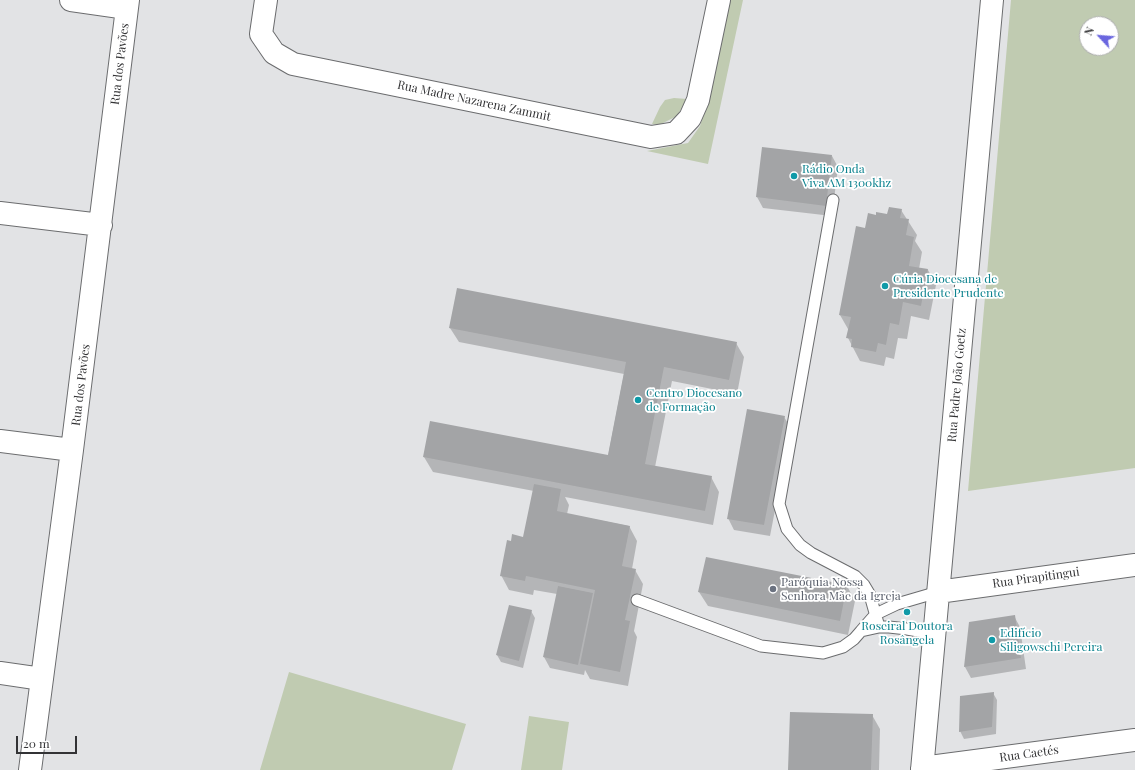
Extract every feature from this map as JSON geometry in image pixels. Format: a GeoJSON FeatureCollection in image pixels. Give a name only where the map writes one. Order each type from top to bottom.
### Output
{"type":"FeatureCollection","features":[{"type":"Feature","properties":{"kind":"street"},"geometry":{"type":"LineString","coordinates":[[71,0],[128,4]]}},
{"type":"Feature","properties":{"kind":"street","name":"Rua Madre Nazarena Zammit"},"geometry":{"type":"LineString","coordinates":[[266,0],[261,34],[274,53],[293,64],[651,137],[676,133],[690,118],[698,100],[719,0]]}},
{"type":"Feature","properties":{"kind":"street","name":"Rua Padre João Goetz"},"geometry":{"type":"LineString","coordinates":[[922,769],[992,0]]}},
{"type":"Feature","properties":{"kind":"street","name":"Rua dos Pavões"},"geometry":{"type":"LineString","coordinates":[[30,770],[101,225],[128,4]]}},
{"type":"Feature","properties":{"kind":"street"},"geometry":{"type":"LineString","coordinates":[[0,213],[101,225]]}},
{"type":"Feature","properties":{"kind":"street"},"geometry":{"type":"LineString","coordinates":[[0,441],[72,450]]}},
{"type":"Feature","properties":{"kind":"street","name":"Rua Pirapitingui"},"geometry":{"type":"LineString","coordinates":[[938,592],[1135,565]]}},
{"type":"Feature","properties":{"kind":"street"},"geometry":{"type":"LineString","coordinates":[[0,673],[42,679]]}},
{"type":"Feature","properties":{"kind":"street","name":"Rua Caetés"},"geometry":{"type":"LineString","coordinates":[[922,769],[1135,740]]}},
{"type":"Feature","properties":{"kind":"lane"},"geometry":{"type":"LineString","coordinates":[[833,200],[779,504],[787,529],[800,545],[811,553],[855,576],[864,585],[870,595],[879,627]]}},
{"type":"Feature","properties":{"kind":"lane"},"geometry":{"type":"LineString","coordinates":[[637,600],[761,646],[823,653],[843,647],[861,632],[876,614],[897,604],[938,592]]}},
{"type":"Feature","properties":{"kind":"lane"},"geometry":{"type":"LineString","coordinates":[[861,632],[879,627],[907,629],[935,634]]}},
{"type":"Feature","properties":{"kind":"green space"},"geometry":{"type":"Polygon","coordinates":[[[728,0],[743,0],[708,164],[647,151],[688,143],[700,126],[707,103],[728,0]]]}},
{"type":"Feature","properties":{"kind":"green space"},"geometry":{"type":"Polygon","coordinates":[[[1011,0],[1135,0],[1135,468],[968,491],[1011,0]]]}},
{"type":"Feature","properties":{"kind":"green space"},"geometry":{"type":"Polygon","coordinates":[[[674,98],[687,99],[677,116],[659,125],[652,124],[665,100],[674,98]]]}},
{"type":"Feature","properties":{"kind":"green space"},"geometry":{"type":"Polygon","coordinates":[[[289,672],[466,724],[452,770],[260,770],[289,672]]]}},
{"type":"Feature","properties":{"kind":"green space"},"geometry":{"type":"Polygon","coordinates":[[[529,716],[569,722],[562,770],[521,770],[529,716]]]}},
{"type":"Feature","properties":{"kind":"building","name":"Rádio Onda Viva AM 1300khz"},"geometry":{"type":"Polygon","coordinates":[[[762,147],[832,155],[826,206],[756,197],[762,147]]]}},
{"type":"Feature","properties":{"kind":"building","name":"Cúria Diocesana de Presidente Prudente"},"geometry":{"type":"Polygon","coordinates":[[[889,207],[902,209],[900,218],[909,219],[906,235],[914,237],[909,266],[928,269],[921,306],[903,302],[899,325],[890,323],[886,345],[878,343],[876,352],[851,347],[852,339],[846,338],[851,317],[839,315],[856,226],[865,228],[868,213],[876,215],[876,212],[887,214],[889,207]]]}},
{"type":"Feature","properties":{"kind":"building","name":"Centro Diocesano de Formação"},"geometry":{"type":"Polygon","coordinates":[[[457,288],[737,342],[729,380],[664,367],[645,464],[712,476],[705,511],[423,457],[430,421],[608,455],[626,362],[449,328],[457,288]]]}},
{"type":"Feature","properties":{"kind":"building"},"geometry":{"type":"Polygon","coordinates":[[[747,409],[785,416],[764,525],[727,519],[747,409]]]}},
{"type":"Feature","properties":{"kind":"building"},"geometry":{"type":"Polygon","coordinates":[[[534,484],[561,489],[557,511],[630,526],[622,566],[636,569],[625,620],[630,621],[620,672],[580,664],[595,590],[526,576],[525,581],[500,576],[507,540],[511,541],[512,534],[523,537],[534,484]]]}},
{"type":"Feature","properties":{"kind":"building","name":"Paróquia Nossa Senhora Mãe da Igreja"},"geometry":{"type":"Polygon","coordinates":[[[706,557],[847,585],[840,621],[698,592],[706,557]]]}},
{"type":"Feature","properties":{"kind":"building"},"geometry":{"type":"Polygon","coordinates":[[[558,586],[593,593],[578,665],[543,657],[558,586]]]}},
{"type":"Feature","properties":{"kind":"building"},"geometry":{"type":"Polygon","coordinates":[[[509,605],[532,610],[519,661],[496,655],[509,605]]]}},
{"type":"Feature","properties":{"kind":"building","name":"Edifício Siligowschi Pereira"},"geometry":{"type":"Polygon","coordinates":[[[1015,615],[1021,658],[964,667],[969,622],[1015,615]]]}},
{"type":"Feature","properties":{"kind":"building"},"geometry":{"type":"Polygon","coordinates":[[[994,692],[992,727],[959,732],[960,696],[994,692]]]}},
{"type":"Feature","properties":{"kind":"building"},"geometry":{"type":"Polygon","coordinates":[[[790,712],[873,714],[871,770],[788,770],[790,712]]]}},
{"type":"Feature","properties":{"kind":"place","name":"Rádio Onda Viva AM 1300khz"},"geometry":{"type":"Point","coordinates":[794,176]}},
{"type":"Feature","properties":{"kind":"place","name":"Cúria Diocesana de Presidente Prudente"},"geometry":{"type":"Point","coordinates":[885,286]}},
{"type":"Feature","properties":{"kind":"place","name":"Centro Diocesano de Formação"},"geometry":{"type":"Point","coordinates":[638,400]}},
{"type":"Feature","properties":{"kind":"place","name":"Paróquia Nossa Senhora Mãe da Igreja"},"geometry":{"type":"Point","coordinates":[773,589]}},
{"type":"Feature","properties":{"kind":"place","name":"Roseiral Doutora Rosângela"},"geometry":{"type":"Point","coordinates":[907,612]}},
{"type":"Feature","properties":{"kind":"place","name":"Edifício Siligowschi Pereira"},"geometry":{"type":"Point","coordinates":[992,640]}}]}
